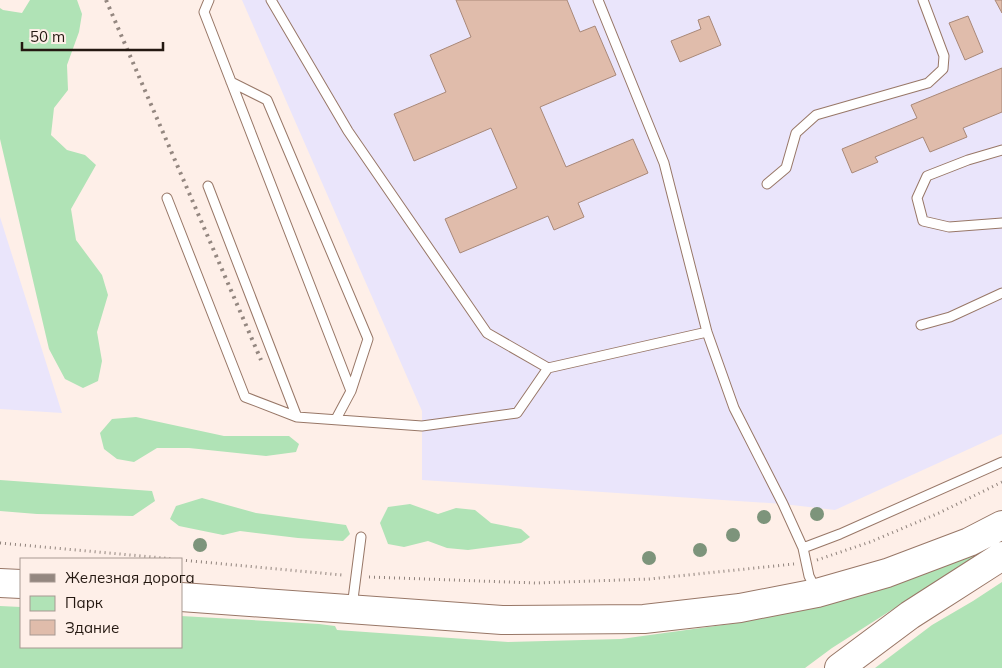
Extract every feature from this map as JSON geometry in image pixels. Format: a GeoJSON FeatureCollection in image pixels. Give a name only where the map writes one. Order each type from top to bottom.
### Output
{"type":"FeatureCollection","features":[{"type":"Feature","properties":{"kind":"highway"},"geometry":{"type":"LineString","coordinates":[[182,597],[502,620],[644,619],[740,608],[817,593],[887,573],[969,542],[1002,525]]}},
{"type":"Feature","properties":{"kind":"highway"},"geometry":{"type":"LineString","coordinates":[[839,668],[910,615],[1002,556]]}},
{"type":"Feature","properties":{"kind":"highway"},"geometry":{"type":"LineString","coordinates":[[0,583],[20,584]]}},
{"type":"Feature","properties":{"kind":"lane"},"geometry":{"type":"LineString","coordinates":[[209,0],[204,12],[351,391]]}},
{"type":"Feature","properties":{"kind":"lane"},"geometry":{"type":"LineString","coordinates":[[271,0],[348,131],[487,333],[548,368],[707,332]]}},
{"type":"Feature","properties":{"kind":"lane"},"geometry":{"type":"LineString","coordinates":[[598,0],[664,163],[707,332],[734,408],[783,504],[803,548],[809,576],[817,593]]}},
{"type":"Feature","properties":{"kind":"lane"},"geometry":{"type":"LineString","coordinates":[[767,184],[786,168],[796,132],[816,115],[928,83],[943,69],[944,56],[923,0]]}},
{"type":"Feature","properties":{"kind":"lane"},"geometry":{"type":"LineString","coordinates":[[231,82],[267,100],[368,339],[351,391],[336,420]]}},
{"type":"Feature","properties":{"kind":"lane"},"geometry":{"type":"LineString","coordinates":[[1002,150],[968,160],[928,176],[917,198],[923,221],[949,227],[1002,222]]}},
{"type":"Feature","properties":{"kind":"lane"},"geometry":{"type":"LineString","coordinates":[[208,186],[297,416]]}},
{"type":"Feature","properties":{"kind":"lane"},"geometry":{"type":"LineString","coordinates":[[167,198],[245,397],[297,416],[422,426],[517,413],[548,368]]}},
{"type":"Feature","properties":{"kind":"lane"},"geometry":{"type":"LineString","coordinates":[[920,325],[950,317],[1002,293]]}},
{"type":"Feature","properties":{"kind":"lane"},"geometry":{"type":"LineString","coordinates":[[803,548],[840,534],[1002,462]]}},
{"type":"Feature","properties":{"kind":"lane"},"geometry":{"type":"LineString","coordinates":[[352,610],[361,537]]}},
{"type":"Feature","properties":{"kind":"path"},"geometry":{"type":"LineString","coordinates":[[182,560],[357,577],[536,583],[648,579],[807,563],[870,542],[931,517],[1002,482]]}},
{"type":"Feature","properties":{"kind":"path"},"geometry":{"type":"LineString","coordinates":[[0,543],[163,558]]}},
{"type":"Feature","properties":{"kind":"shaded area"},"geometry":{"type":"Polygon","coordinates":[[[242,0],[1002,0],[1002,434],[835,510],[783,504],[422,480],[422,411],[242,0]]]}},
{"type":"Feature","properties":{"kind":"shaded area"},"geometry":{"type":"Polygon","coordinates":[[[0,217],[62,413],[0,409],[0,217]]]}},
{"type":"Feature","properties":{"kind":"green space"},"geometry":{"type":"Polygon","coordinates":[[[30,0],[77,0],[82,14],[79,32],[67,65],[68,90],[54,108],[51,135],[67,150],[85,155],[96,165],[71,209],[76,240],[102,275],[108,295],[97,332],[102,361],[98,381],[83,388],[65,379],[49,349],[0,139],[0,8],[22,13],[30,0]]]}},
{"type":"Feature","properties":{"kind":"green space"},"geometry":{"type":"Polygon","coordinates":[[[136,417],[224,436],[289,436],[299,444],[296,452],[266,456],[189,448],[157,448],[134,462],[117,459],[104,449],[100,433],[112,419],[136,417]]]}},
{"type":"Feature","properties":{"kind":"green space"},"geometry":{"type":"Polygon","coordinates":[[[0,480],[152,491],[155,501],[133,516],[37,514],[0,511],[0,480]]]}},
{"type":"Feature","properties":{"kind":"green space"},"geometry":{"type":"Polygon","coordinates":[[[202,498],[256,513],[346,525],[350,534],[343,541],[240,531],[223,535],[179,526],[170,519],[176,506],[202,498]]]}},
{"type":"Feature","properties":{"kind":"green space"},"geometry":{"type":"Polygon","coordinates":[[[410,504],[438,514],[456,508],[475,510],[491,523],[521,529],[530,537],[521,543],[468,550],[447,548],[428,541],[404,547],[388,544],[380,523],[388,507],[410,504]]]}},
{"type":"Feature","properties":{"kind":"green space"},"geometry":{"type":"Polygon","coordinates":[[[995,544],[832,648],[805,668],[0,668],[0,606],[20,607],[20,648],[182,648],[182,616],[319,624],[335,626],[337,630],[508,642],[621,639],[737,623],[803,610],[881,589],[951,564],[995,544]]]}},
{"type":"Feature","properties":{"kind":"green space"},"geometry":{"type":"Polygon","coordinates":[[[1002,582],[1002,668],[875,668],[932,625],[1002,582]]]}},
{"type":"Feature","properties":{"kind":"building"},"geometry":{"type":"Polygon","coordinates":[[[456,0],[567,0],[580,32],[595,26],[616,75],[540,107],[566,167],[633,139],[648,173],[578,203],[584,217],[554,230],[548,216],[460,253],[445,219],[517,188],[491,128],[414,161],[394,114],[446,92],[430,55],[471,37],[456,0]]]}},
{"type":"Feature","properties":{"kind":"building"},"geometry":{"type":"Polygon","coordinates":[[[995,0],[1002,0],[1002,13],[995,0]]]}},
{"type":"Feature","properties":{"kind":"building"},"geometry":{"type":"Polygon","coordinates":[[[709,16],[721,45],[680,62],[671,41],[701,29],[698,20],[709,16]]]}},
{"type":"Feature","properties":{"kind":"building"},"geometry":{"type":"Polygon","coordinates":[[[968,16],[983,52],[965,60],[949,23],[968,16]]]}},
{"type":"Feature","properties":{"kind":"building"},"geometry":{"type":"Polygon","coordinates":[[[1002,68],[1002,112],[963,128],[967,137],[930,152],[923,137],[875,157],[878,162],[852,173],[842,149],[917,118],[911,105],[1002,68]]]}},
{"type":"Feature","properties":{"kind":"railway"},"geometry":{"type":"LineString","coordinates":[[106,0],[261,360]]}}]}
